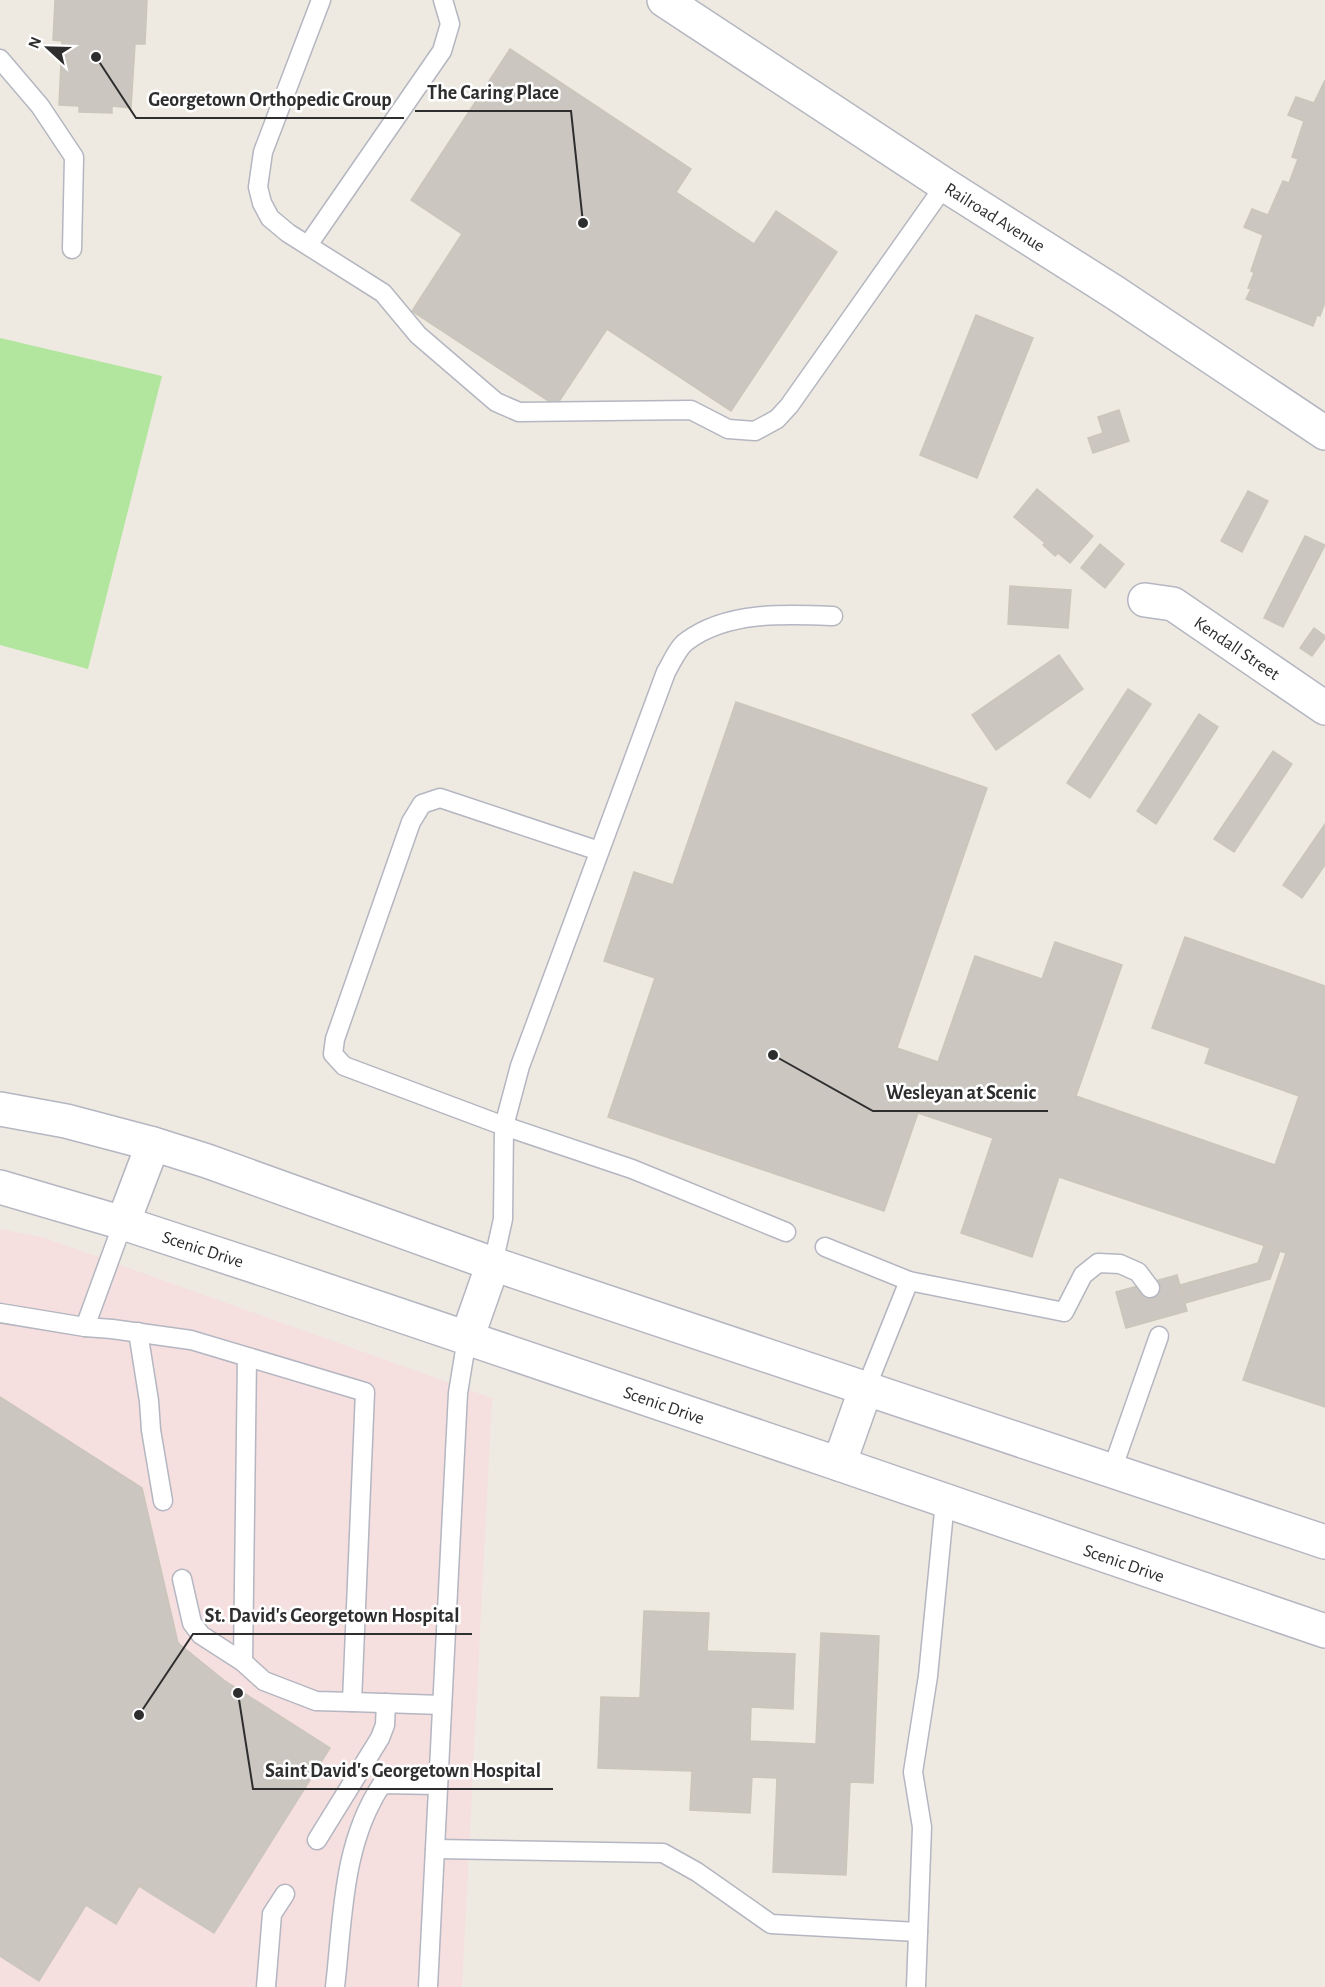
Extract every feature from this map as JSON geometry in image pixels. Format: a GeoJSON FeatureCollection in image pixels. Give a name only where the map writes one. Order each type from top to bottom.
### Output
{"type":"FeatureCollection","features":[{"type":"Feature","properties":{"kind":"street","name":"Railroad Avenue"},"geometry":{"type":"LineString","coordinates":[[664,0],[945,185],[1114,292],[1325,433]]}},
{"type":"Feature","properties":{"kind":"street","name":"Kendall Street"},"geometry":{"type":"LineString","coordinates":[[1145,600],[1173,604],[1325,708]]}},
{"type":"Feature","properties":{"kind":"street"},"geometry":{"type":"LineString","coordinates":[[0,1109],[66,1121],[153,1143],[493,1264],[1325,1542]]}},
{"type":"Feature","properties":{"kind":"street"},"geometry":{"type":"LineString","coordinates":[[123,1223],[153,1143]]}},
{"type":"Feature","properties":{"kind":"street","name":"Scenic Drive"},"geometry":{"type":"LineString","coordinates":[[0,1187],[123,1223],[839,1464],[1325,1631]]}},
{"type":"Feature","properties":{"kind":"street"},"geometry":{"type":"LineString","coordinates":[[466,1338],[493,1264]]}},
{"type":"Feature","properties":{"kind":"street"},"geometry":{"type":"LineString","coordinates":[[839,1464],[866,1388]]}},
{"type":"Feature","properties":{"kind":"lane"},"geometry":{"type":"LineString","coordinates":[[321,0],[263,152],[258,187],[261,203],[270,218],[383,293],[418,335],[496,402],[519,412],[691,410],[728,429],[755,431],[777,419],[789,406],[945,185]]}},
{"type":"Feature","properties":{"kind":"lane"},"geometry":{"type":"LineString","coordinates":[[308,245],[442,51],[450,24],[443,0]]}},
{"type":"Feature","properties":{"kind":"lane"},"geometry":{"type":"LineString","coordinates":[[0,59],[40,106],[74,157],[72,249]]}},
{"type":"Feature","properties":{"kind":"lane"},"geometry":{"type":"LineString","coordinates":[[493,1264],[503,1219],[504,1126],[520,1066],[666,672],[686,642],[718,624],[788,614],[832,616]]}},
{"type":"Feature","properties":{"kind":"lane"},"geometry":{"type":"LineString","coordinates":[[599,852],[440,798],[422,804],[411,822],[342,1017],[333,1054],[344,1066],[504,1126],[632,1169],[786,1232]]}},
{"type":"Feature","properties":{"kind":"lane"},"geometry":{"type":"LineString","coordinates":[[85,1327],[123,1223]]}},
{"type":"Feature","properties":{"kind":"lane"},"geometry":{"type":"LineString","coordinates":[[825,1247],[909,1281],[1064,1312],[1083,1275],[1098,1263],[1120,1264],[1138,1272],[1150,1288]]}},
{"type":"Feature","properties":{"kind":"lane"},"geometry":{"type":"LineString","coordinates":[[866,1388],[909,1281]]}},
{"type":"Feature","properties":{"kind":"lane"},"geometry":{"type":"LineString","coordinates":[[0,1313],[85,1327],[191,1340],[365,1392],[352,1702]]}},
{"type":"Feature","properties":{"kind":"lane"},"geometry":{"type":"LineString","coordinates":[[138,1332],[163,1501]]}},
{"type":"Feature","properties":{"kind":"lane"},"geometry":{"type":"LineString","coordinates":[[1112,1470],[1159,1336]]}},
{"type":"Feature","properties":{"kind":"lane"},"geometry":{"type":"LineString","coordinates":[[429,1987],[458,1393],[466,1338]]}},
{"type":"Feature","properties":{"kind":"lane"},"geometry":{"type":"LineString","coordinates":[[243,1662],[247,1357]]}},
{"type":"Feature","properties":{"kind":"lane"},"geometry":{"type":"LineString","coordinates":[[916,1987],[922,1827],[913,1772],[928,1676],[945,1502]]}},
{"type":"Feature","properties":{"kind":"lane"},"geometry":{"type":"LineString","coordinates":[[182,1579],[192,1623],[201,1635],[243,1662],[264,1680],[316,1701],[442,1705]]}},
{"type":"Feature","properties":{"kind":"lane"},"geometry":{"type":"LineString","coordinates":[[317,1840],[380,1738],[385,1725],[386,1703]]}},
{"type":"Feature","properties":{"kind":"lane"},"geometry":{"type":"LineString","coordinates":[[335,1987],[350,1858],[363,1816],[371,1800],[382,1784],[438,1785]]}},
{"type":"Feature","properties":{"kind":"lane"},"geometry":{"type":"LineString","coordinates":[[435,1849],[663,1853],[697,1872],[771,1924],[918,1932]]}},
{"type":"Feature","properties":{"kind":"lane"},"geometry":{"type":"LineString","coordinates":[[266,1987],[272,1914],[285,1894]]}},
{"type":"Feature","properties":{"kind":"shaded area"},"geometry":{"type":"Polygon","coordinates":[[[0,1229],[45,1238],[492,1398],[462,1987],[0,1987],[0,1229]]]}},
{"type":"Feature","properties":{"kind":"green space"},"geometry":{"type":"Polygon","coordinates":[[[0,338],[162,376],[88,669],[0,645],[0,338]]]}},
{"type":"Feature","properties":{"kind":"building"},"geometry":{"type":"Polygon","coordinates":[[[55,0],[147,0],[145,44],[135,44],[131,108],[112,106],[112,113],[79,112],[79,106],[59,105],[62,41],[53,40],[55,0]]]}},
{"type":"Feature","properties":{"kind":"building"},"geometry":{"type":"Polygon","coordinates":[[[510,49],[691,169],[676,192],[754,244],[776,211],[837,252],[731,411],[607,329],[556,406],[412,311],[462,234],[411,200],[510,49]]]}},
{"type":"Feature","properties":{"kind":"building"},"geometry":{"type":"Polygon","coordinates":[[[1325,80],[1325,302],[1313,326],[1246,299],[1251,289],[1248,288],[1254,273],[1251,271],[1263,235],[1244,227],[1252,209],[1268,215],[1283,181],[1289,183],[1298,159],[1292,157],[1304,121],[1288,115],[1296,97],[1314,103],[1325,80]]]}},
{"type":"Feature","properties":{"kind":"building"},"geometry":{"type":"Polygon","coordinates":[[[976,315],[1033,338],[977,478],[920,455],[976,315]]]}},
{"type":"Feature","properties":{"kind":"building"},"geometry":{"type":"Polygon","coordinates":[[[1119,410],[1129,441],[1093,453],[1088,438],[1103,433],[1098,417],[1119,410]]]}},
{"type":"Feature","properties":{"kind":"building"},"geometry":{"type":"Polygon","coordinates":[[[1037,489],[1093,536],[1070,563],[1058,553],[1055,556],[1043,545],[1045,543],[1014,517],[1037,489]]]}},
{"type":"Feature","properties":{"kind":"building"},"geometry":{"type":"Polygon","coordinates":[[[1248,491],[1268,501],[1242,552],[1221,541],[1248,491]]]}},
{"type":"Feature","properties":{"kind":"building"},"geometry":{"type":"Polygon","coordinates":[[[1305,536],[1325,545],[1283,627],[1264,618],[1305,536]]]}},
{"type":"Feature","properties":{"kind":"building"},"geometry":{"type":"Polygon","coordinates":[[[1100,544],[1124,564],[1105,588],[1081,568],[1100,544]]]}},
{"type":"Feature","properties":{"kind":"building"},"geometry":{"type":"Polygon","coordinates":[[[1010,586],[1071,590],[1068,628],[1008,624],[1010,586]]]}},
{"type":"Feature","properties":{"kind":"building"},"geometry":{"type":"Polygon","coordinates":[[[1314,628],[1325,638],[1312,656],[1300,648],[1314,628]]]}},
{"type":"Feature","properties":{"kind":"building"},"geometry":{"type":"Polygon","coordinates":[[[1059,655],[1083,689],[996,750],[972,715],[1059,655]]]}},
{"type":"Feature","properties":{"kind":"building"},"geometry":{"type":"Polygon","coordinates":[[[1128,689],[1151,704],[1090,798],[1067,783],[1128,689]]]}},
{"type":"Feature","properties":{"kind":"building"},"geometry":{"type":"Polygon","coordinates":[[[736,702],[987,788],[897,1048],[938,1062],[975,956],[1042,979],[1055,942],[1122,965],[1076,1096],[1275,1165],[1299,1096],[1205,1063],[1210,1048],[1152,1028],[1185,937],[1325,986],[1325,1407],[1243,1380],[1286,1253],[1059,1177],[1032,1257],[961,1233],[993,1138],[918,1113],[884,1211],[608,1117],[655,978],[604,961],[634,872],[673,885],[736,702]]]}},
{"type":"Feature","properties":{"kind":"building"},"geometry":{"type":"Polygon","coordinates":[[[1199,714],[1218,727],[1156,824],[1137,811],[1199,714]]]}},
{"type":"Feature","properties":{"kind":"building"},"geometry":{"type":"Polygon","coordinates":[[[1273,751],[1292,764],[1234,852],[1214,839],[1273,751]]]}},
{"type":"Feature","properties":{"kind":"building"},"geometry":{"type":"Polygon","coordinates":[[[1325,824],[1325,865],[1302,898],[1283,885],[1325,824]]]}},
{"type":"Feature","properties":{"kind":"building"},"geometry":{"type":"Polygon","coordinates":[[[1264,1246],[1280,1251],[1270,1279],[1185,1303],[1180,1285],[1258,1263],[1264,1246]]]}},
{"type":"Feature","properties":{"kind":"building"},"geometry":{"type":"Polygon","coordinates":[[[1177,1275],[1187,1311],[1126,1328],[1116,1292],[1177,1275]]]}},
{"type":"Feature","properties":{"kind":"building"},"geometry":{"type":"Polygon","coordinates":[[[0,1397],[142,1488],[178,1643],[225,1681],[330,1748],[214,1933],[139,1886],[116,1924],[86,1905],[39,1981],[0,1956],[0,1397]]]}},
{"type":"Feature","properties":{"kind":"building"},"geometry":{"type":"Polygon","coordinates":[[[644,1611],[709,1613],[707,1651],[795,1654],[793,1709],[751,1707],[750,1741],[816,1744],[821,1633],[879,1636],[873,1783],[850,1782],[846,1875],[773,1872],[777,1778],[752,1777],[750,1813],[690,1810],[692,1771],[598,1768],[601,1697],[640,1698],[644,1611]]]}},
{"type":"Feature","properties":{"kind":"place","name":"Georgetown Orthopedic Group"},"geometry":{"type":"Point","coordinates":[96,57]}},
{"type":"Feature","properties":{"kind":"place","name":"The Caring Place"},"geometry":{"type":"Point","coordinates":[583,223]}},
{"type":"Feature","properties":{"kind":"place","name":"Wesleyan at Scenic"},"geometry":{"type":"Point","coordinates":[773,1055]}},
{"type":"Feature","properties":{"kind":"place","name":"Saint David's Georgetown Hospital"},"geometry":{"type":"Point","coordinates":[238,1693]}},
{"type":"Feature","properties":{"kind":"place","name":"St. David's Georgetown Hospital"},"geometry":{"type":"Point","coordinates":[139,1715]}}]}
